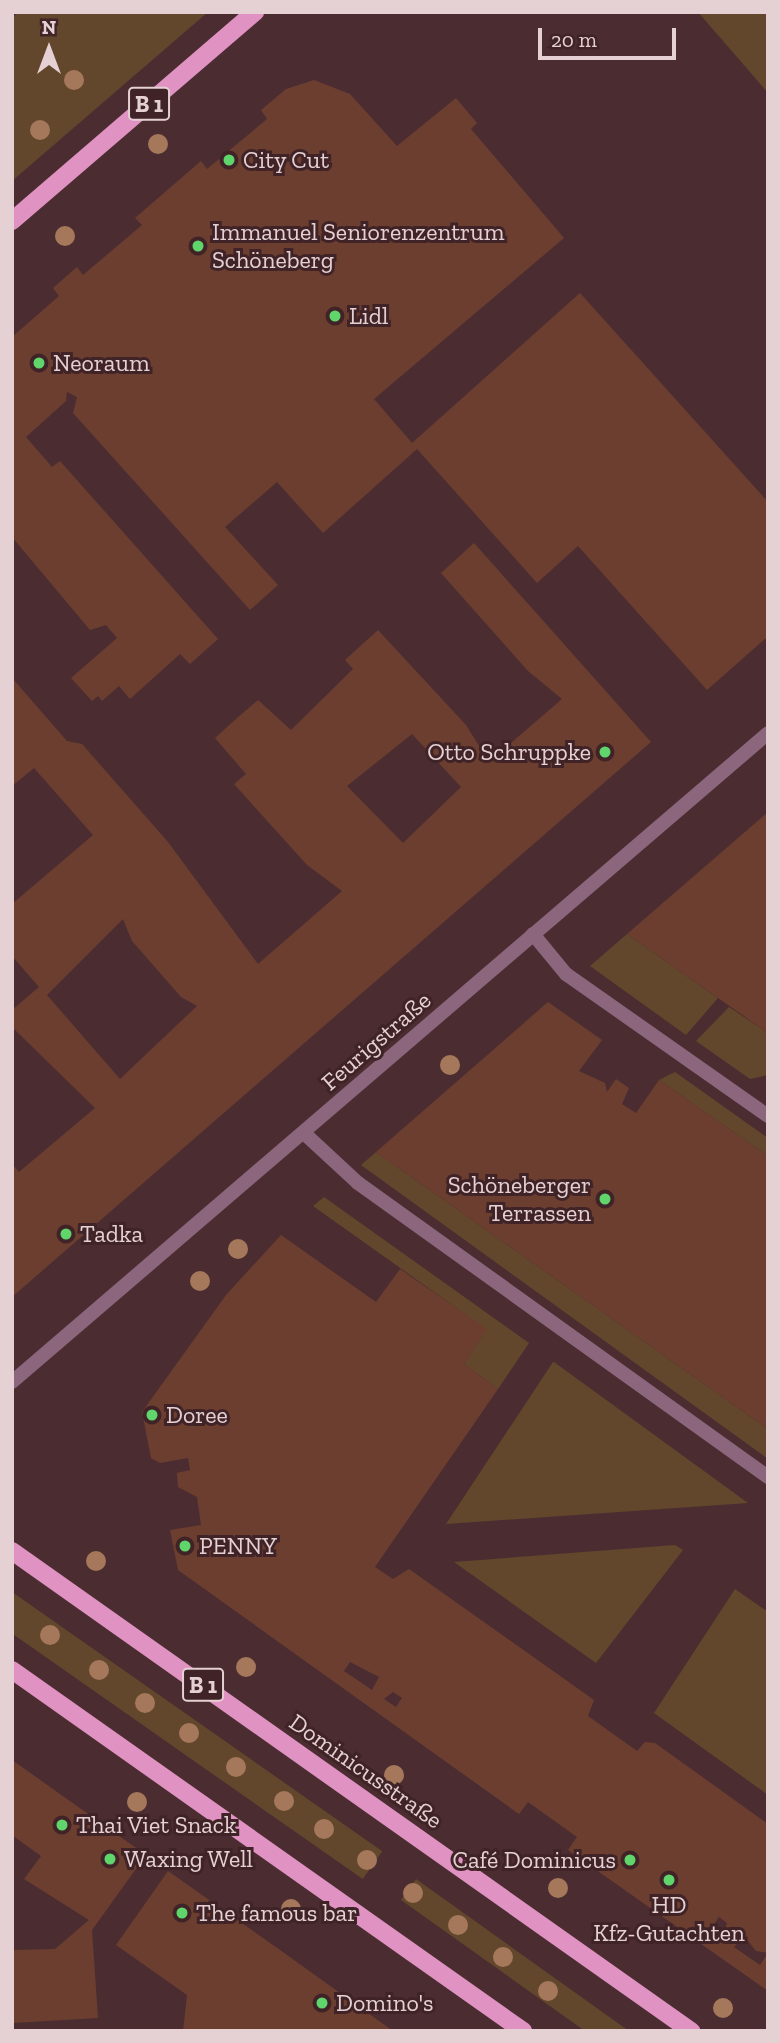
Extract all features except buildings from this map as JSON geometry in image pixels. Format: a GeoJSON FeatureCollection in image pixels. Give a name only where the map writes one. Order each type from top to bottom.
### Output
{"type":"FeatureCollection","features":[{"type":"Feature","properties":{"kind":"main road","name":"B 1"},"geometry":{"type":"LineString","coordinates":[[12,221],[255,12]]}},
{"type":"Feature","properties":{"kind":"main road","name":"Dominicusstraße"},"geometry":{"type":"LineString","coordinates":[[12,1550],[691,2031]]}},
{"type":"Feature","properties":{"kind":"main road"},"geometry":{"type":"LineString","coordinates":[[12,1670],[523,2031]]}},
{"type":"Feature","properties":{"kind":"street","name":"Feurigstraße"},"geometry":{"type":"LineString","coordinates":[[12,1382],[305,1134],[768,733]]}},
{"type":"Feature","properties":{"kind":"street"},"geometry":{"type":"LineString","coordinates":[[533,934],[566,974],[768,1116]]}},
{"type":"Feature","properties":{"kind":"street"},"geometry":{"type":"LineString","coordinates":[[305,1134],[358,1183],[768,1477]]}},
{"type":"Feature","properties":{"kind":"shaded area"},"geometry":{"type":"Polygon","coordinates":[[[18,12],[208,12],[12,181],[12,18],[18,12]]]}},
{"type":"Feature","properties":{"kind":"shaded area"},"geometry":{"type":"Polygon","coordinates":[[[698,12],[768,12],[768,93],[698,12]]]}},
{"type":"Feature","properties":{"kind":"shaded area"},"geometry":{"type":"Polygon","coordinates":[[[627,934],[718,998],[686,1035],[590,966],[627,934]]]}},
{"type":"Feature","properties":{"kind":"shaded area"},"geometry":{"type":"Polygon","coordinates":[[[729,1007],[768,1033],[768,1075],[750,1079],[696,1041],[729,1007]]]}},
{"type":"Feature","properties":{"kind":"shaded area"},"geometry":{"type":"Polygon","coordinates":[[[675,1072],[768,1138],[768,1156],[659,1080],[675,1072]]]}},
{"type":"Feature","properties":{"kind":"shaded area"},"geometry":{"type":"Polygon","coordinates":[[[376,1152],[768,1429],[768,1459],[361,1165],[376,1152]]]}},
{"type":"Feature","properties":{"kind":"shaded area"},"geometry":{"type":"Polygon","coordinates":[[[324,1197],[529,1343],[498,1389],[464,1364],[486,1329],[313,1206],[324,1197]]]}},
{"type":"Feature","properties":{"kind":"shaded area"},"geometry":{"type":"Polygon","coordinates":[[[554,1362],[748,1503],[446,1524],[554,1362]]]}},
{"type":"Feature","properties":{"kind":"shaded area"},"geometry":{"type":"Polygon","coordinates":[[[675,1545],[683,1550],[596,1663],[454,1562],[675,1545]]]}},
{"type":"Feature","properties":{"kind":"shaded area"},"geometry":{"type":"Polygon","coordinates":[[[735,1589],[768,1612],[768,1795],[654,1713],[735,1589]]]}},
{"type":"Feature","properties":{"kind":"shaded area"},"geometry":{"type":"Polygon","coordinates":[[[12,1592],[382,1851],[363,1879],[12,1634],[12,1592]]]}},
{"type":"Feature","properties":{"kind":"shaded area"},"geometry":{"type":"Polygon","coordinates":[[[416,1879],[629,2031],[585,2031],[401,1900],[416,1879]]]}},
{"type":"Feature","properties":{"kind":"place","name":"City Cut"},"geometry":{"type":"Point","coordinates":[229,160]}},
{"type":"Feature","properties":{"kind":"place","name":"Immanuel Seniorenzentrum Schöneberg"},"geometry":{"type":"Point","coordinates":[198,246]}},
{"type":"Feature","properties":{"kind":"place","name":"Lidl"},"geometry":{"type":"Point","coordinates":[335,316]}},
{"type":"Feature","properties":{"kind":"place","name":"Neoraum"},"geometry":{"type":"Point","coordinates":[39,363]}},
{"type":"Feature","properties":{"kind":"place","name":"Otto Schruppke"},"geometry":{"type":"Point","coordinates":[605,752]}},
{"type":"Feature","properties":{"kind":"place","name":"Schöneberger Terrassen"},"geometry":{"type":"Point","coordinates":[605,1199]}},
{"type":"Feature","properties":{"kind":"place","name":"Tadka"},"geometry":{"type":"Point","coordinates":[66,1234]}},
{"type":"Feature","properties":{"kind":"place","name":"Doree"},"geometry":{"type":"Point","coordinates":[152,1415]}},
{"type":"Feature","properties":{"kind":"place","name":"PENNY"},"geometry":{"type":"Point","coordinates":[185,1546]}},
{"type":"Feature","properties":{"kind":"place","name":"Thai Viet Snack"},"geometry":{"type":"Point","coordinates":[62,1825]}},
{"type":"Feature","properties":{"kind":"place","name":"Waxing Well"},"geometry":{"type":"Point","coordinates":[110,1859]}},
{"type":"Feature","properties":{"kind":"place","name":"Café Dominicus"},"geometry":{"type":"Point","coordinates":[630,1860]}},
{"type":"Feature","properties":{"kind":"place","name":"HD Kfz-Gutachten"},"geometry":{"type":"Point","coordinates":[669,1880]}},
{"type":"Feature","properties":{"kind":"place","name":"The famous bar"},"geometry":{"type":"Point","coordinates":[182,1913]}},
{"type":"Feature","properties":{"kind":"place","name":"Domino's"},"geometry":{"type":"Point","coordinates":[322,2003]}}]}
